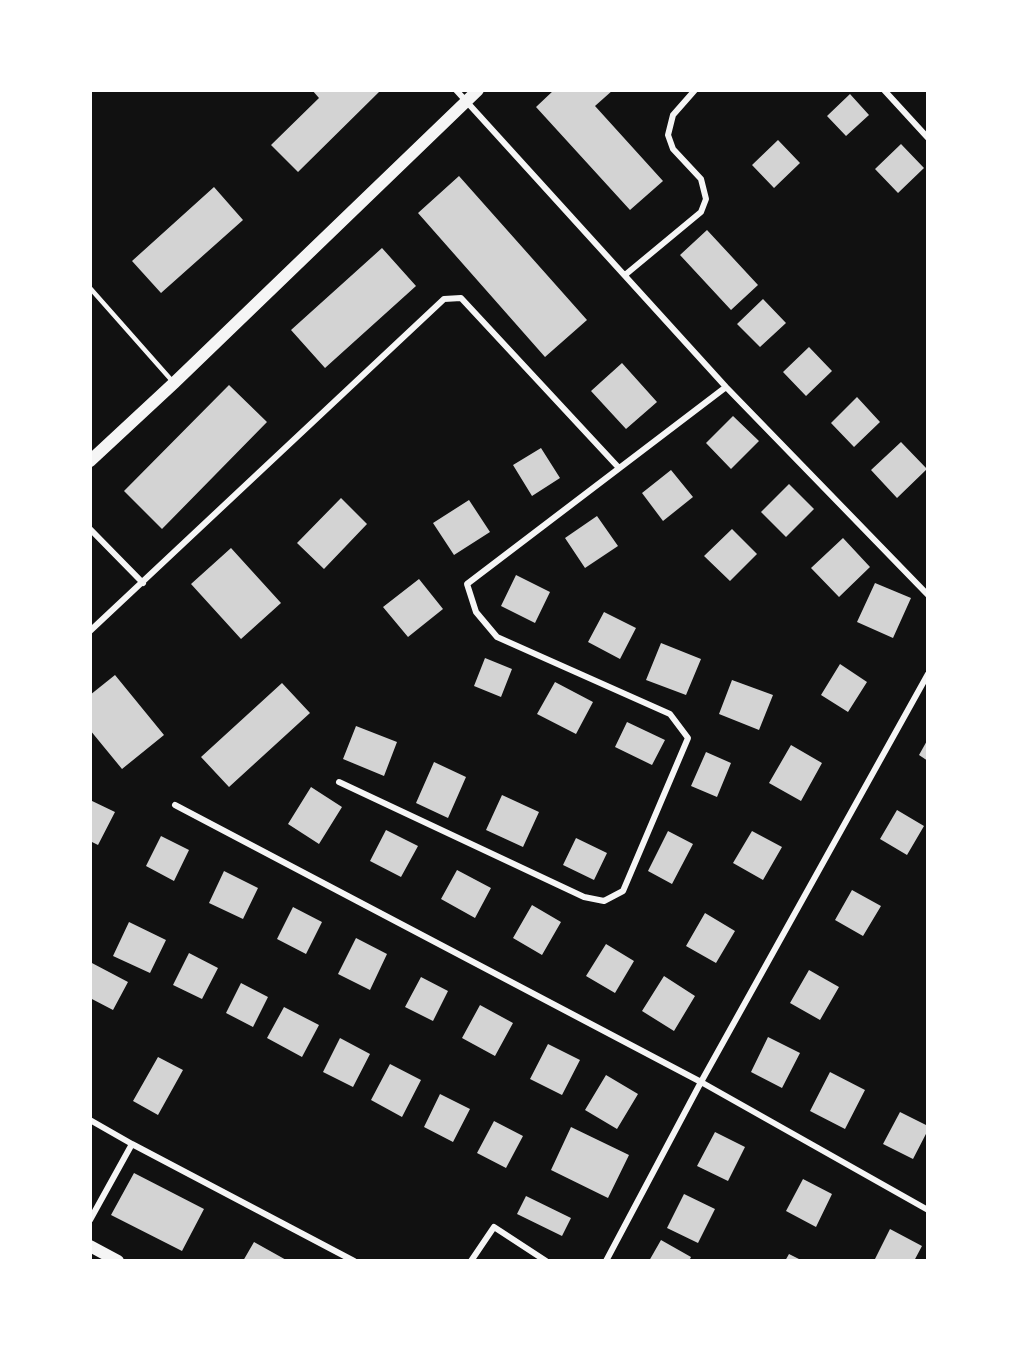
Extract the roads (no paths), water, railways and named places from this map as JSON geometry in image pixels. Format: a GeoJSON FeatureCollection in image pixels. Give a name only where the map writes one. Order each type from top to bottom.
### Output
{"type":"FeatureCollection","features":[{"type":"Feature","properties":{"kind":"main road"},"geometry":{"type":"LineString","coordinates":[[90,461],[478,90]]}},
{"type":"Feature","properties":{"kind":"main road"},"geometry":{"type":"LineString","coordinates":[[90,1246],[118,1261]]}},
{"type":"Feature","properties":{"kind":"street"},"geometry":{"type":"LineString","coordinates":[[456,90],[726,387],[928,595]]}},
{"type":"Feature","properties":{"kind":"street"},"geometry":{"type":"LineString","coordinates":[[624,275],[701,212],[706,199],[701,179],[674,149],[668,135],[673,115],[695,90]]}},
{"type":"Feature","properties":{"kind":"street"},"geometry":{"type":"LineString","coordinates":[[884,90],[928,138]]}},
{"type":"Feature","properties":{"kind":"street"},"geometry":{"type":"LineString","coordinates":[[90,631],[444,299],[461,298],[619,468]]}},
{"type":"Feature","properties":{"kind":"street"},"geometry":{"type":"LineString","coordinates":[[339,782],[584,897],[603,901],[623,891],[687,738],[670,714],[497,637],[476,612],[467,584],[726,387]]}},
{"type":"Feature","properties":{"kind":"street"},"geometry":{"type":"LineString","coordinates":[[90,529],[143,583]]}},
{"type":"Feature","properties":{"kind":"street"},"geometry":{"type":"LineString","coordinates":[[606,1261],[700,1082],[928,674]]}},
{"type":"Feature","properties":{"kind":"street"},"geometry":{"type":"LineString","coordinates":[[175,806],[700,1082],[928,1210]]}},
{"type":"Feature","properties":{"kind":"street"},"geometry":{"type":"LineString","coordinates":[[90,1120],[354,1261]]}},
{"type":"Feature","properties":{"kind":"street"},"geometry":{"type":"LineString","coordinates":[[90,1220],[132,1144]]}},
{"type":"Feature","properties":{"kind":"street"},"geometry":{"type":"LineString","coordinates":[[471,1261],[494,1227],[546,1261]]}},
{"type":"Feature","properties":{"kind":"lane"},"geometry":{"type":"LineString","coordinates":[[90,288],[174,383]]}}]}
